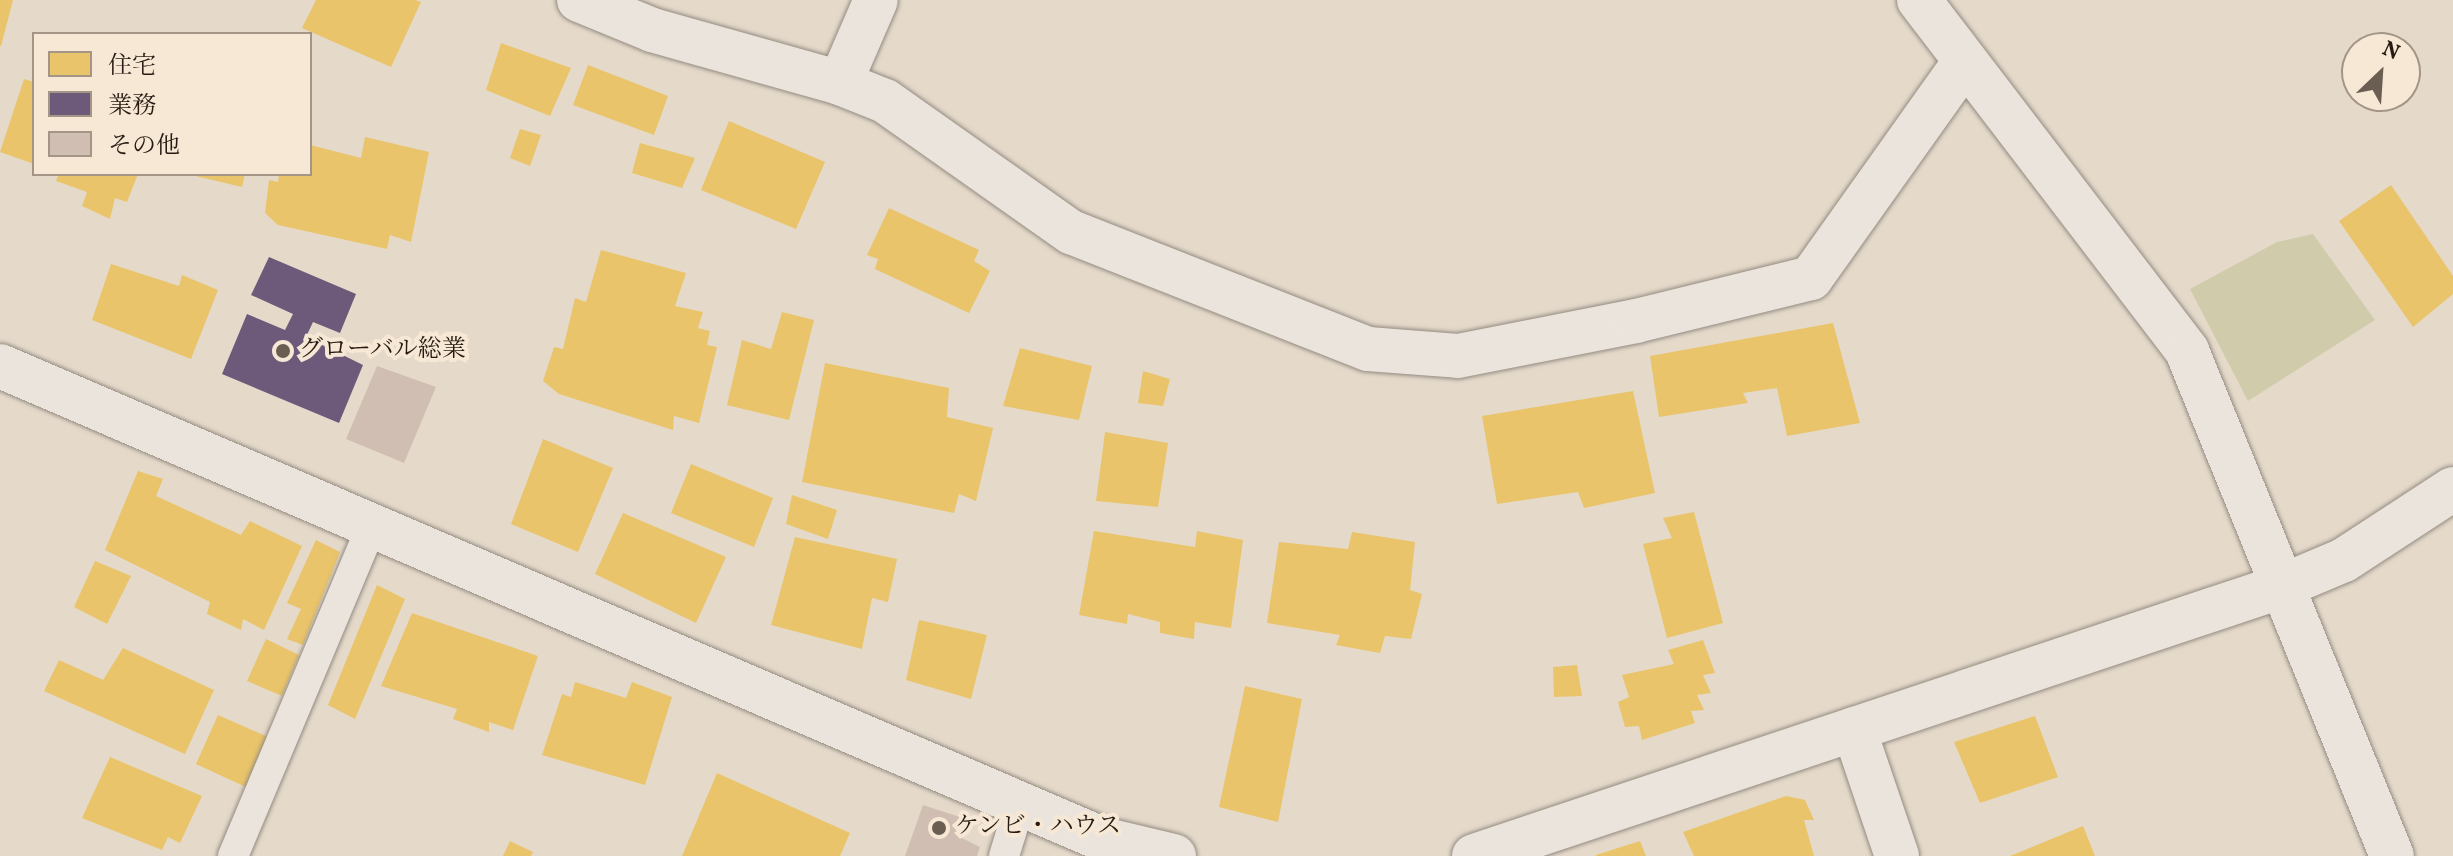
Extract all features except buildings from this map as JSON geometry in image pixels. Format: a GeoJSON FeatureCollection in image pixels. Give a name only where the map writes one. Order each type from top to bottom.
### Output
{"type":"FeatureCollection","features":[{"type":"Feature","properties":{"kind":"street"},"geometry":{"type":"LineString","coordinates":[[579,0],[652,30],[840,83],[885,101],[1071,232],[1368,349],[1458,356],[1636,321],[1811,278],[1965,61]]}},
{"type":"Feature","properties":{"kind":"street"},"geometry":{"type":"LineString","coordinates":[[840,83],[876,0]]}},
{"type":"Feature","properties":{"kind":"street"},"geometry":{"type":"LineString","coordinates":[[1919,0],[2187,351],[2280,587],[2392,856]]}},
{"type":"Feature","properties":{"kind":"street"},"geometry":{"type":"LineString","coordinates":[[0,366],[1102,839],[1174,856]]}},
{"type":"Feature","properties":{"kind":"street"},"geometry":{"type":"LineString","coordinates":[[1474,856],[2280,587],[2344,560],[2453,489]]}},
{"type":"Feature","properties":{"kind":"street"},"geometry":{"type":"LineString","coordinates":[[1854,729],[1897,856]]}},
{"type":"Feature","properties":{"kind":"lane"},"geometry":{"type":"LineString","coordinates":[[233,856],[372,526]]}},
{"type":"Feature","properties":{"kind":"lane"},"geometry":{"type":"LineString","coordinates":[[1004,856],[1020,804]]}},
{"type":"Feature","properties":{"kind":"shaded area"},"geometry":{"type":"Polygon","coordinates":[[[2313,234],[2375,320],[2248,401],[2190,289],[2277,242],[2313,234]]]}},
{"type":"Feature","properties":{"kind":"place","name":"グローバル総業"},"geometry":{"type":"Point","coordinates":[283,351]}},
{"type":"Feature","properties":{"kind":"place","name":"ケンビ・ハウス"},"geometry":{"type":"Point","coordinates":[939,828]}}]}
